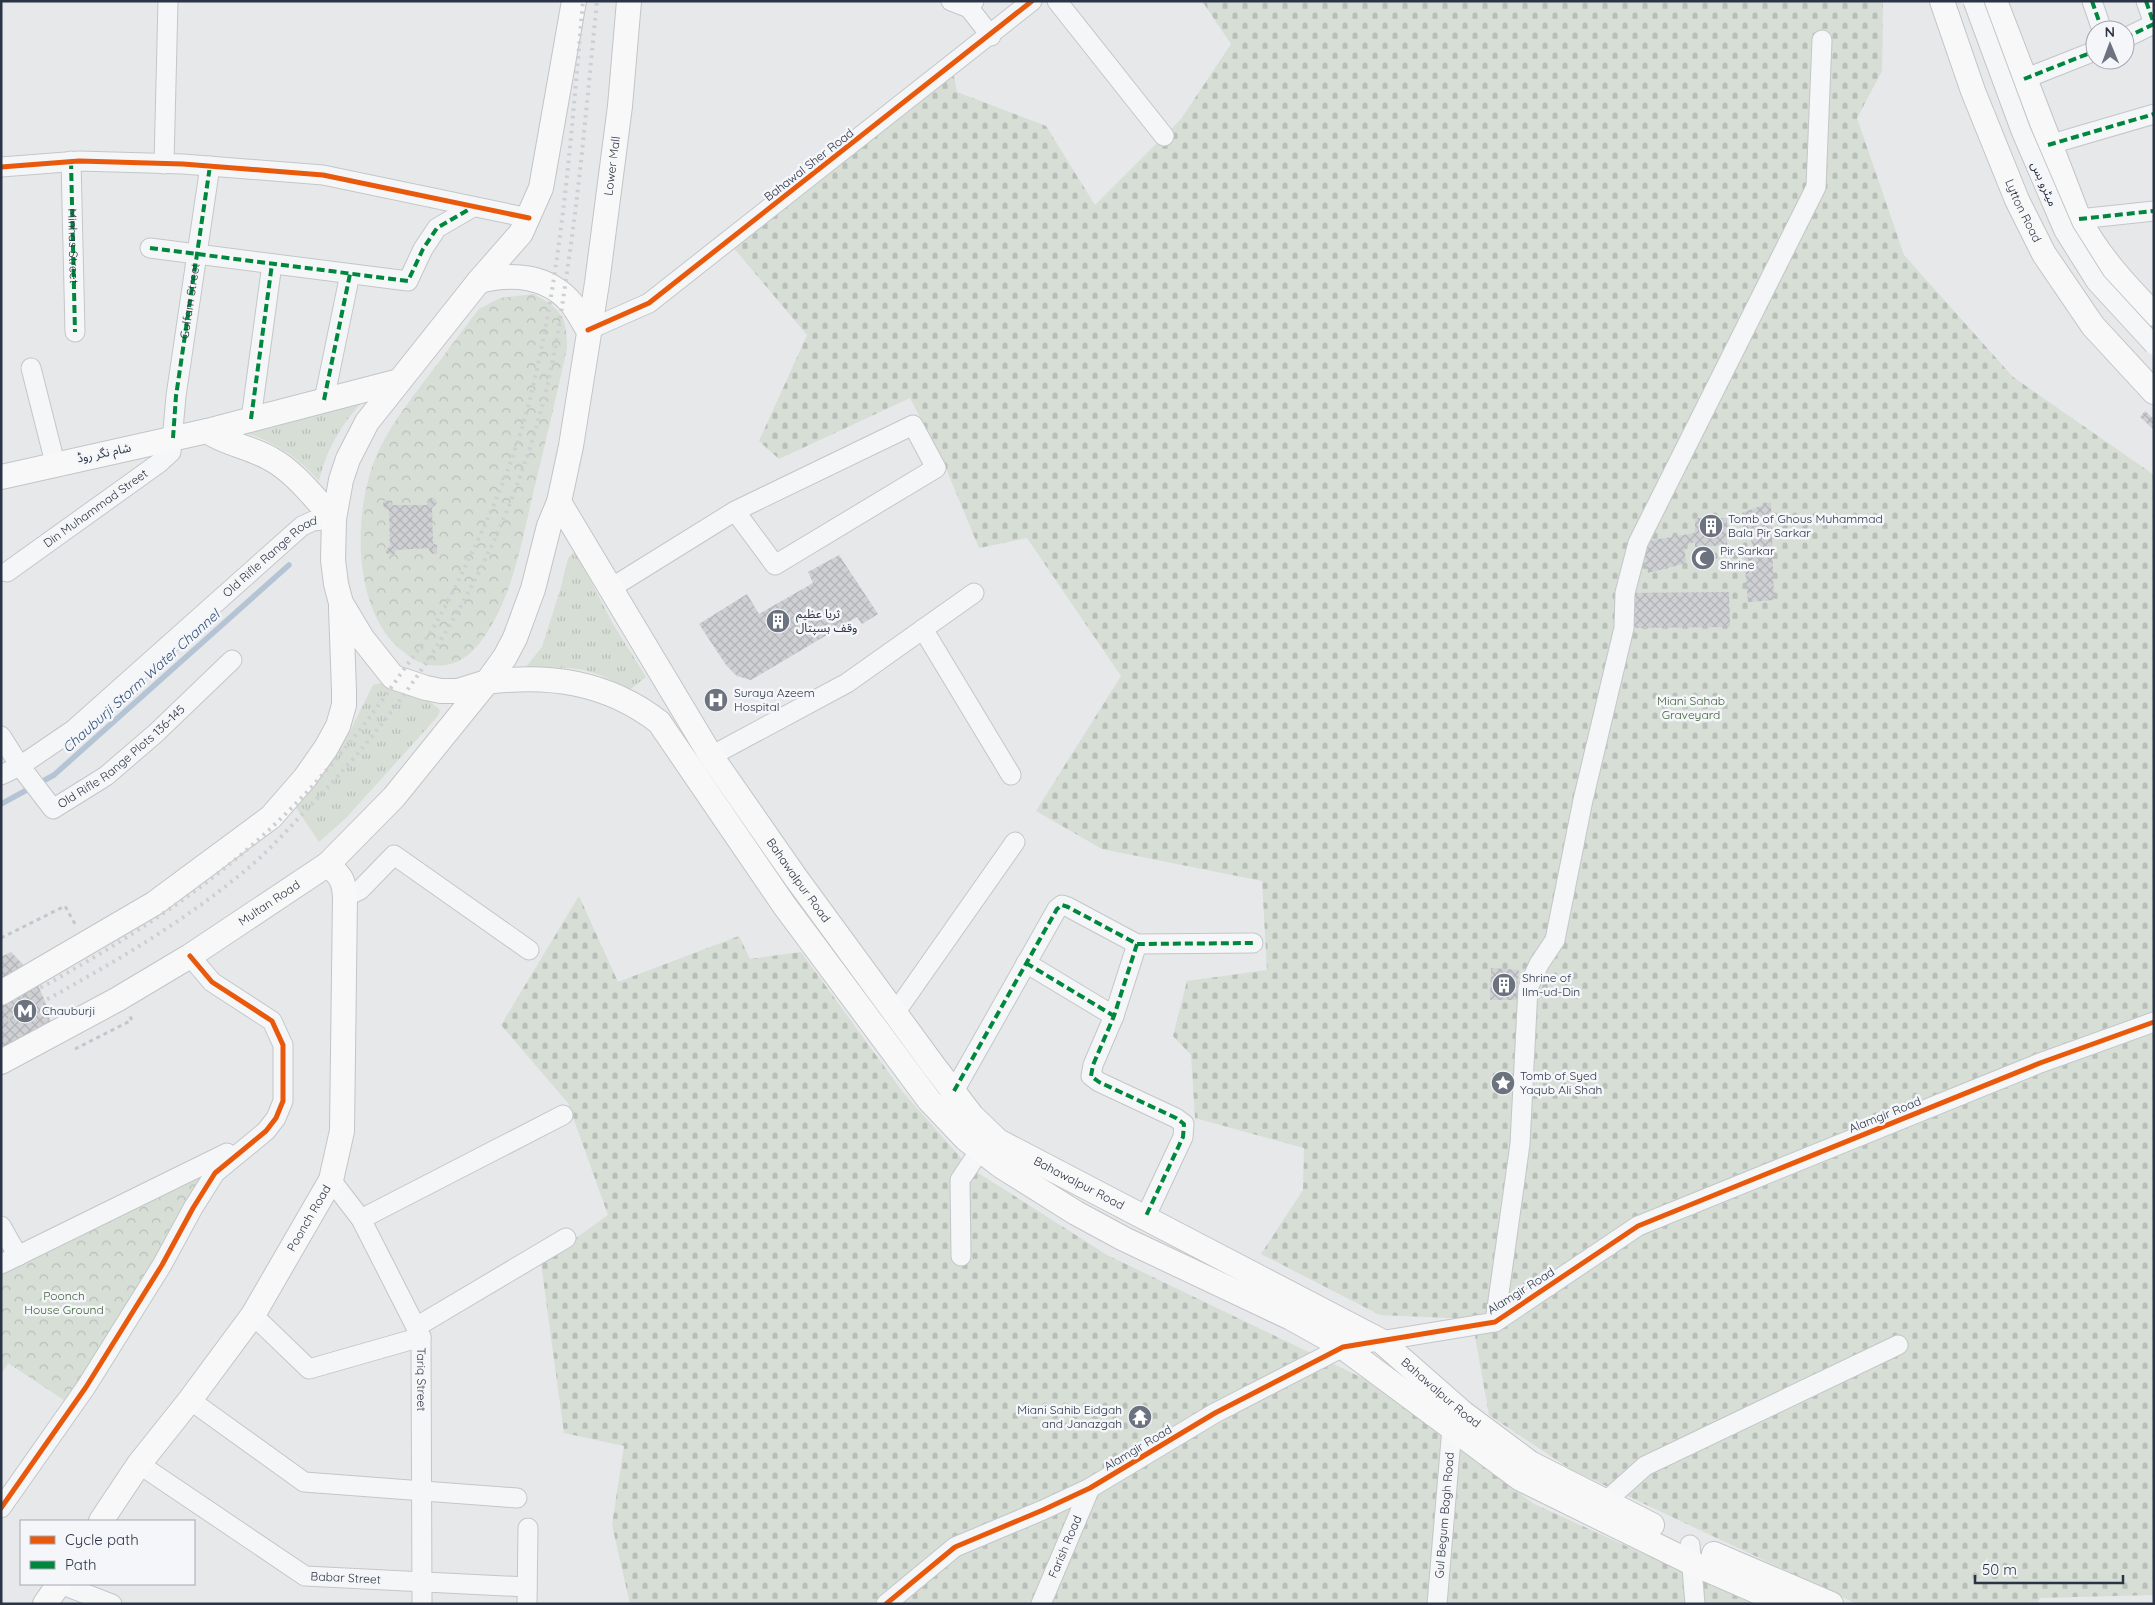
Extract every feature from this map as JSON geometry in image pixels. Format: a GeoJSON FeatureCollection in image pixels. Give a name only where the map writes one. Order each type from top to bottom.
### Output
{"type":"FeatureCollection","features":[{"type":"Feature","properties":{"kind":"main road"},"geometry":{"type":"LineString","coordinates":[[1,993],[87,945],[155,903],[271,817],[305,778],[338,726],[344,705],[344,662],[341,603],[333,560],[334,519],[341,480],[356,440],[375,410],[479,281],[521,233],[529,218],[541,188],[574,1]]}},
{"type":"Feature","properties":{"kind":"main road","name":"Lower Mall"},"geometry":{"type":"LineString","coordinates":[[559,502],[572,446],[588,330],[597,283],[620,106],[629,1]]}},
{"type":"Feature","properties":{"kind":"main road","name":"Lytton Road"},"geometry":{"type":"LineString","coordinates":[[1942,1],[1973,91],[2017,200],[2044,254],[2093,326],[2154,392]]}},
{"type":"Feature","properties":{"kind":"main road"},"geometry":{"type":"LineString","coordinates":[[1995,1],[2048,145],[2078,219],[2089,238],[2111,267],[2154,314]]}},
{"type":"Feature","properties":{"kind":"main road"},"geometry":{"type":"LineString","coordinates":[[2017,200],[2064,184]]}},
{"type":"Feature","properties":{"kind":"main road"},"geometry":{"type":"LineString","coordinates":[[479,281],[499,276],[511,276],[526,277],[546,283],[560,291],[572,304],[588,330]]}},
{"type":"Feature","properties":{"kind":"main road","name":"شام نگر روڈ"},"geometry":{"type":"LineString","coordinates":[[1,476],[206,431],[399,382]]}},
{"type":"Feature","properties":{"kind":"main road"},"geometry":{"type":"LineString","coordinates":[[206,431],[219,440],[246,448],[272,459],[299,482],[334,519]]}},
{"type":"Feature","properties":{"kind":"main road","name":"Bahawalpur Road"},"geometry":{"type":"LineString","coordinates":[[559,502],[711,756],[796,878],[895,1013],[972,1116],[998,1141],[1381,1341],[1463,1413],[1530,1463],[1606,1502],[1691,1554],[1786,1604]]}},
{"type":"Feature","properties":{"kind":"main road","name":"Multan Road"},"geometry":{"type":"LineString","coordinates":[[1,1062],[118,999],[190,956],[328,864],[394,797],[505,657],[515,638],[533,589],[549,526],[559,502]]}},
{"type":"Feature","properties":{"kind":"main road","name":"Bahawalpur Road"},"geometry":{"type":"LineString","coordinates":[[341,603],[362,638],[393,677],[441,692],[458,691],[487,682],[517,678],[566,680],[596,689],[633,704],[659,722],[784,905],[924,1092],[966,1139],[1001,1166],[1084,1218],[1124,1239],[1291,1318],[1343,1347],[1521,1479],[1691,1554],[1831,1604]]}},
{"type":"Feature","properties":{"kind":"main road","name":"Poonch Road"},"geometry":{"type":"LineString","coordinates":[[102,1520],[139,1464],[190,1400],[253,1314],[331,1180],[342,1132],[346,897],[345,884],[341,876],[328,864]]}},
{"type":"Feature","properties":{"kind":"main road"},"geometry":{"type":"LineString","coordinates":[[45,1604],[59,1585]]}},
{"type":"Feature","properties":{"kind":"street"},"geometry":{"type":"LineString","coordinates":[[164,164],[168,1]]}},
{"type":"Feature","properties":{"kind":"street"},"geometry":{"type":"LineString","coordinates":[[950,1],[971,5],[991,36]]}},
{"type":"Feature","properties":{"kind":"street","name":"Bahawal Sher Road"},"geometry":{"type":"LineString","coordinates":[[588,330],[649,303],[991,36],[1032,1]]}},
{"type":"Feature","properties":{"kind":"street"},"geometry":{"type":"LineString","coordinates":[[1056,1],[1164,136]]}},
{"type":"Feature","properties":{"kind":"street","name":"میٹرو بس"},"geometry":{"type":"LineString","coordinates":[[1973,1],[2021,131],[2064,231],[2096,282],[2154,345]]}},
{"type":"Feature","properties":{"kind":"street"},"geometry":{"type":"LineString","coordinates":[[2092,1],[2099,20]]}},
{"type":"Feature","properties":{"kind":"street"},"geometry":{"type":"LineString","coordinates":[[2135,33],[2154,24],[2146,1]]}},
{"type":"Feature","properties":{"kind":"street"},"geometry":{"type":"LineString","coordinates":[[1495,1322],[1520,1144],[1528,988],[1555,940],[1583,800],[1624,628],[1625,593],[1638,543],[1816,187],[1822,40]]}},
{"type":"Feature","properties":{"kind":"street"},"geometry":{"type":"LineString","coordinates":[[2024,79],[2085,55]]}},
{"type":"Feature","properties":{"kind":"street"},"geometry":{"type":"LineString","coordinates":[[2048,145],[2154,114]]}},
{"type":"Feature","properties":{"kind":"street"},"geometry":{"type":"LineString","coordinates":[[1,167],[71,161],[210,166],[323,176],[529,218]]}},
{"type":"Feature","properties":{"kind":"street","name":"Minhas Street"},"geometry":{"type":"LineString","coordinates":[[71,161],[75,332]]}},
{"type":"Feature","properties":{"kind":"street","name":"Gulfam Street"},"geometry":{"type":"LineString","coordinates":[[173,438],[176,396],[210,166]]}},
{"type":"Feature","properties":{"kind":"street"},"geometry":{"type":"LineString","coordinates":[[150,248],[408,281],[423,249],[437,228],[474,207]]}},
{"type":"Feature","properties":{"kind":"street"},"geometry":{"type":"LineString","coordinates":[[2078,219],[2154,210]]}},
{"type":"Feature","properties":{"kind":"street"},"geometry":{"type":"LineString","coordinates":[[251,419],[272,264]]}},
{"type":"Feature","properties":{"kind":"street"},"geometry":{"type":"LineString","coordinates":[[324,400],[350,274]]}},
{"type":"Feature","properties":{"kind":"street"},"geometry":{"type":"LineString","coordinates":[[31,368],[55,463]]}},
{"type":"Feature","properties":{"kind":"street"},"geometry":{"type":"LineString","coordinates":[[611,588],[735,511],[913,426],[936,468],[775,565],[735,511]]}},
{"type":"Feature","properties":{"kind":"street","name":"Din Muhammad Street"},"geometry":{"type":"LineString","coordinates":[[7,572],[159,463],[171,452],[173,438]]}},
{"type":"Feature","properties":{"kind":"street","name":"Old Rifle Range Road"},"geometry":{"type":"LineString","coordinates":[[1,775],[23,770],[73,730],[302,526],[313,521],[334,519]]}},
{"type":"Feature","properties":{"kind":"street"},"geometry":{"type":"LineString","coordinates":[[711,756],[847,683],[974,593]]}},
{"type":"Feature","properties":{"kind":"street"},"geometry":{"type":"LineString","coordinates":[[922,629],[1011,775]]}},
{"type":"Feature","properties":{"kind":"street","name":"Old Rifle Range Plots 136-145"},"geometry":{"type":"LineString","coordinates":[[1,736],[23,770],[53,810],[106,776],[156,733],[232,660]]}},
{"type":"Feature","properties":{"kind":"street"},"geometry":{"type":"LineString","coordinates":[[895,1013],[1015,842]]}},
{"type":"Feature","properties":{"kind":"street"},"geometry":{"type":"LineString","coordinates":[[346,897],[360,890],[394,854],[529,950]]}},
{"type":"Feature","properties":{"kind":"street"},"geometry":{"type":"LineString","coordinates":[[954,1091],[1057,909],[1062,905],[1137,944],[1253,943]]}},
{"type":"Feature","properties":{"kind":"street"},"geometry":{"type":"LineString","coordinates":[[1137,944],[1114,1016],[1093,1065],[1091,1076],[1099,1082],[1176,1118],[1184,1124],[1183,1137],[1145,1218]]}},
{"type":"Feature","properties":{"kind":"street"},"geometry":{"type":"LineString","coordinates":[[1,1508],[86,1387],[162,1265],[193,1208],[215,1173],[266,1131],[276,1118],[283,1101],[283,1044],[272,1021],[212,982],[190,956]]}},
{"type":"Feature","properties":{"kind":"street"},"geometry":{"type":"LineString","coordinates":[[1026,963],[1114,1016]]}},
{"type":"Feature","properties":{"kind":"street","name":"Alamgir Road"},"geometry":{"type":"LineString","coordinates":[[886,1604],[955,1547],[1044,1510],[1090,1488],[1215,1413],[1343,1347],[1495,1322],[1638,1226],[2040,1063],[2154,1022]]}},
{"type":"Feature","properties":{"kind":"street"},"geometry":{"type":"LineString","coordinates":[[362,1219],[563,1114]]}},
{"type":"Feature","properties":{"kind":"street"},"geometry":{"type":"LineString","coordinates":[[1,1264],[251,1142]]}},
{"type":"Feature","properties":{"kind":"street"},"geometry":{"type":"LineString","coordinates":[[961,1256],[960,1180],[980,1150]]}},
{"type":"Feature","properties":{"kind":"street","name":"Tariq Street"},"geometry":{"type":"LineString","coordinates":[[331,1180],[362,1219],[418,1332],[422,1491],[422,1604]]}},
{"type":"Feature","properties":{"kind":"street"},"geometry":{"type":"LineString","coordinates":[[1,1226],[18,1256]]}},
{"type":"Feature","properties":{"kind":"street"},"geometry":{"type":"LineString","coordinates":[[253,1314],[310,1368],[418,1332],[566,1238]]}},
{"type":"Feature","properties":{"kind":"street"},"geometry":{"type":"LineString","coordinates":[[1606,1502],[1645,1466],[1898,1345]]}},
{"type":"Feature","properties":{"kind":"street"},"geometry":{"type":"LineString","coordinates":[[190,1400],[304,1482],[517,1498]]}},
{"type":"Feature","properties":{"kind":"street","name":"Gul Begum Bagh Road"},"geometry":{"type":"LineString","coordinates":[[1437,1604],[1452,1428]]}},
{"type":"Feature","properties":{"kind":"street","name":"Babar Street"},"geometry":{"type":"LineString","coordinates":[[139,1464],[305,1576],[423,1582],[527,1596]]}},
{"type":"Feature","properties":{"kind":"street","name":"Farish Road"},"geometry":{"type":"LineString","coordinates":[[1041,1604],[1090,1488]]}},
{"type":"Feature","properties":{"kind":"street"},"geometry":{"type":"LineString","coordinates":[[527,1596],[528,1528]]}},
{"type":"Feature","properties":{"kind":"street"},"geometry":{"type":"LineString","coordinates":[[1691,1554],[1695,1604]]}},
{"type":"Feature","properties":{"kind":"street"},"geometry":{"type":"LineString","coordinates":[[63,1585],[112,1604]]}},
{"type":"Feature","properties":{"kind":"path"},"geometry":{"type":"LineString","coordinates":[[1,938],[65,906],[87,945]]}},
{"type":"Feature","properties":{"kind":"green space","name":"Miani Sahab Graveyard"},"geometry":{"type":"Polygon","coordinates":[[[1202,1],[1883,1],[1882,71],[1857,118],[1904,255],[2013,377],[2154,475],[2154,1595],[2040,1598],[2037,1604],[1857,1604],[1570,1469],[1489,1415],[1472,1319],[1380,1315],[1261,1254],[1303,1190],[1304,1148],[1195,1118],[1191,1055],[1173,1036],[1187,981],[1267,970],[1262,881],[1102,849],[1036,811],[1121,676],[1027,538],[979,548],[945,466],[910,398],[779,459],[759,441],[807,335],[728,241],[952,66],[957,92],[1046,126],[1095,205],[1181,119],[1231,44],[1202,1]]]}},
{"type":"Feature","properties":{"kind":"green space"},"geometry":{"type":"Polygon","coordinates":[[[534,294],[551,305],[561,315],[566,328],[567,348],[513,575],[499,611],[473,651],[462,659],[450,664],[437,666],[423,664],[408,655],[389,638],[377,619],[363,574],[361,525],[372,466],[384,440],[408,403],[479,309],[500,298],[534,294]]]}},
{"type":"Feature","properties":{"kind":"green space"},"geometry":{"type":"Polygon","coordinates":[[[368,396],[337,435],[322,469],[319,481],[301,463],[280,448],[258,437],[233,429],[368,396]]]}},
{"type":"Feature","properties":{"kind":"green space"},"geometry":{"type":"Polygon","coordinates":[[[575,551],[613,624],[646,677],[628,691],[603,676],[579,669],[525,668],[542,647],[568,558],[575,551]]]}},
{"type":"Feature","properties":{"kind":"green space"},"geometry":{"type":"Polygon","coordinates":[[[381,683],[404,690],[428,701],[440,710],[438,716],[346,818],[319,842],[293,803],[302,787],[349,733],[373,685],[381,683]]]}},
{"type":"Feature","properties":{"kind":"green space"},"geometry":{"type":"Polygon","coordinates":[[[579,896],[618,982],[739,936],[750,959],[801,952],[902,1091],[969,1167],[1107,1255],[1373,1383],[1534,1504],[1754,1604],[630,1604],[612,1525],[624,1446],[564,1433],[541,1263],[608,1215],[568,1103],[501,1025],[579,896]]]}},
{"type":"Feature","properties":{"kind":"green space","name":"Poonch House Ground"},"geometry":{"type":"Polygon","coordinates":[[[251,1142],[215,1173],[73,1406],[8,1363],[1,1375],[1,1264],[251,1142]]]}},
{"type":"Feature","properties":{"kind":"building"},"geometry":{"type":"Polygon","coordinates":[[[2145,411],[2154,419],[2154,430],[2140,417],[2145,411]]]}},
{"type":"Feature","properties":{"kind":"building"},"geometry":{"type":"Polygon","coordinates":[[[431,498],[435,499],[437,503],[432,508],[433,544],[437,545],[437,553],[432,554],[428,548],[396,550],[395,554],[387,554],[385,551],[390,546],[389,510],[385,509],[383,505],[384,500],[392,501],[393,505],[427,505],[431,498]]]}},
{"type":"Feature","properties":{"kind":"building"},"geometry":{"type":"Polygon","coordinates":[[[1771,502],[1774,600],[1748,602],[1744,556],[1755,552],[1742,513],[1771,502]]]}},
{"type":"Feature","properties":{"kind":"building"},"geometry":{"type":"Polygon","coordinates":[[[1695,518],[1727,518],[1727,545],[1695,547],[1695,542],[1684,545],[1686,563],[1648,573],[1642,542],[1695,533],[1695,518]]]}},
{"type":"Feature","properties":{"kind":"building","name":"ثریا عظیم وقف ہسپتال"},"geometry":{"type":"Polygon","coordinates":[[[839,555],[878,614],[862,624],[857,617],[751,680],[737,676],[726,665],[699,624],[747,594],[759,614],[813,583],[808,572],[839,555]]]}},
{"type":"Feature","properties":{"kind":"building"},"geometry":{"type":"Polygon","coordinates":[[[1729,592],[1730,627],[1624,628],[1625,593],[1729,592]]]}},
{"type":"Feature","properties":{"kind":"building","name":"Chauburji"},"geometry":{"type":"Polygon","coordinates":[[[11,952],[34,976],[47,1006],[53,1037],[1,1067],[1,957],[11,952]]]}},
{"type":"Feature","properties":{"kind":"building","name":"Shrine of Ilm-ud-Din"},"geometry":{"type":"Polygon","coordinates":[[[1491,968],[1519,970],[1516,1000],[1490,1000],[1491,968]]]}},
{"type":"Feature","properties":{"kind":"waterway","name":"Chauburji Storm Water Channel"},"geometry":{"type":"LineString","coordinates":[[1,804],[54,775],[289,565]]}},
{"type":"Feature","properties":{"kind":"railway"},"geometry":{"type":"LineString","coordinates":[[1,1009],[120,942],[177,904],[256,842],[303,796],[346,748],[425,641],[436,623],[483,529],[514,453],[524,422],[540,357],[564,205],[583,1]]}},
{"type":"Feature","properties":{"kind":"railway"},"geometry":{"type":"LineString","coordinates":[[1,1024],[65,990],[128,953],[219,892],[255,862],[349,764],[386,719],[450,625],[502,523],[523,470],[549,377],[560,321],[573,232],[597,1]]}},
{"type":"Feature","properties":{"kind":"marked path"},"geometry":{"type":"LineString","coordinates":[[2092,1],[2099,20]]}},
{"type":"Feature","properties":{"kind":"marked path"},"geometry":{"type":"LineString","coordinates":[[2146,1],[2154,24]]}},
{"type":"Feature","properties":{"kind":"marked path"},"geometry":{"type":"LineString","coordinates":[[2135,33],[2154,24]]}},
{"type":"Feature","properties":{"kind":"marked path"},"geometry":{"type":"LineString","coordinates":[[2024,79],[2085,55]]}},
{"type":"Feature","properties":{"kind":"marked path"},"geometry":{"type":"LineString","coordinates":[[2048,145],[2154,114]]}},
{"type":"Feature","properties":{"kind":"marked path"},"geometry":{"type":"LineString","coordinates":[[71,161],[75,332]]}},
{"type":"Feature","properties":{"kind":"marked path"},"geometry":{"type":"LineString","coordinates":[[173,438],[176,396],[210,166]]}},
{"type":"Feature","properties":{"kind":"marked path"},"geometry":{"type":"LineString","coordinates":[[150,248],[408,281],[423,249],[437,228],[473,207]]}},
{"type":"Feature","properties":{"kind":"marked path"},"geometry":{"type":"LineString","coordinates":[[2079,219],[2154,211]]}},
{"type":"Feature","properties":{"kind":"marked path"},"geometry":{"type":"LineString","coordinates":[[251,419],[272,264]]}},
{"type":"Feature","properties":{"kind":"marked path"},"geometry":{"type":"LineString","coordinates":[[324,400],[350,274]]}},
{"type":"Feature","properties":{"kind":"marked path"},"geometry":{"type":"LineString","coordinates":[[954,1091],[1057,909],[1062,905],[1137,944],[1253,943]]}},
{"type":"Feature","properties":{"kind":"marked path"},"geometry":{"type":"LineString","coordinates":[[1137,944],[1114,1016],[1093,1065],[1091,1076],[1099,1082],[1176,1118],[1184,1124],[1183,1137],[1145,1218]]}},
{"type":"Feature","properties":{"kind":"marked path"},"geometry":{"type":"LineString","coordinates":[[1026,963],[1114,1016]]}},
{"type":"Feature","properties":{"kind":"cycle path"},"geometry":{"type":"LineString","coordinates":[[588,330],[649,303],[1032,1]]}},
{"type":"Feature","properties":{"kind":"cycle path"},"geometry":{"type":"LineString","coordinates":[[1,167],[79,161],[183,164],[323,175],[529,218]]}},
{"type":"Feature","properties":{"kind":"cycle path"},"geometry":{"type":"LineString","coordinates":[[1,1508],[86,1387],[162,1265],[193,1208],[215,1173],[266,1131],[276,1118],[283,1101],[283,1045],[272,1021],[212,982],[190,956]]}},
{"type":"Feature","properties":{"kind":"cycle path"},"geometry":{"type":"LineString","coordinates":[[886,1604],[955,1547],[1090,1488],[1215,1413],[1343,1347],[1495,1322],[1638,1226],[2040,1063],[2154,1022]]}},
{"type":"Feature","properties":{"kind":"place","name":"Tomb of Ghous Muhammad Bala Pir Sarkar"},"geometry":{"type":"Point","coordinates":[1711,526]}},
{"type":"Feature","properties":{"kind":"place","name":"Pir Sarkar Shrine"},"geometry":{"type":"Point","coordinates":[1703,558]}},
{"type":"Feature","properties":{"kind":"place","name":"ثریا عظیم وقف ہسپتال"},"geometry":{"type":"Point","coordinates":[778,621]}},
{"type":"Feature","properties":{"kind":"place","name":"Suraya Azeem Hospital"},"geometry":{"type":"Point","coordinates":[716,700]}},
{"type":"Feature","properties":{"kind":"place","name":"Shrine of Ilm-ud-Din"},"geometry":{"type":"Point","coordinates":[1504,985]}},
{"type":"Feature","properties":{"kind":"place","name":"Chauburji"},"geometry":{"type":"Point","coordinates":[25,1011]}},
{"type":"Feature","properties":{"kind":"place","name":"Tomb of Syed Yaqub Ali Shah"},"geometry":{"type":"Point","coordinates":[1503,1083]}},
{"type":"Feature","properties":{"kind":"place","name":"Miani Sahib Eidgah and Janazgah"},"geometry":{"type":"Point","coordinates":[1140,1417]}}]}
